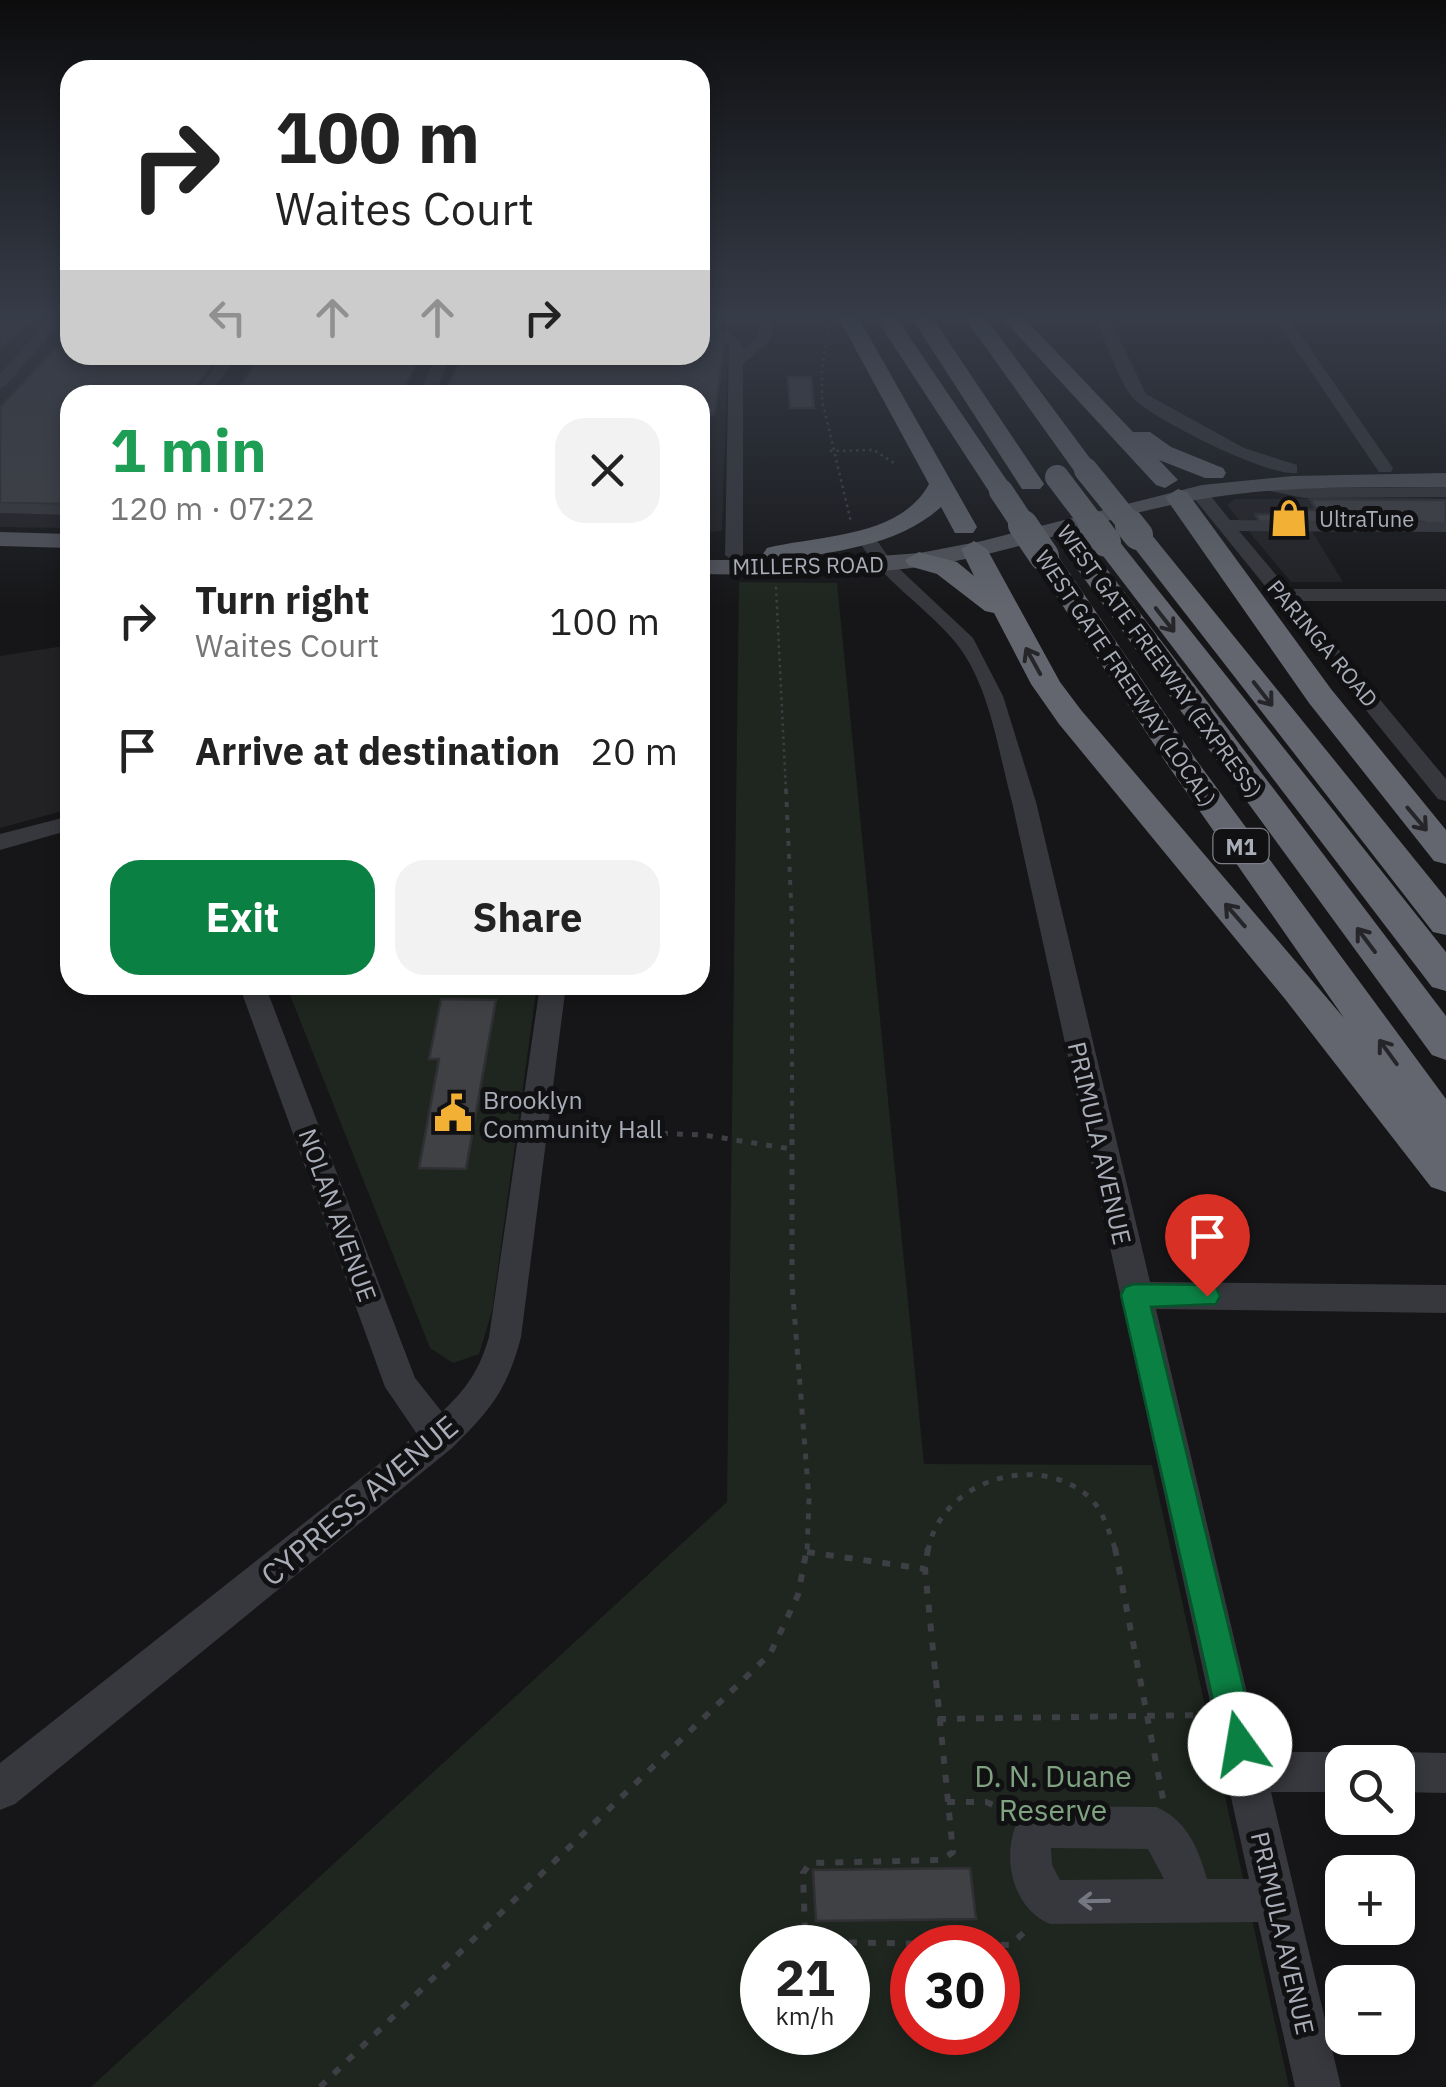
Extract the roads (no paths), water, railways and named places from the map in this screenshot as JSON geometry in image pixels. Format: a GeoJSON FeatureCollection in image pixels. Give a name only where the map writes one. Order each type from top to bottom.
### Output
{"type":"FeatureCollection","features":[{"type":"Feature","properties":{"kind":"highway"},"geometry":{"type":"LineString","coordinates":[[898,414],[970,524],[1010,618],[1046,684],[1299,989],[1446,1175]]}},
{"type":"Feature","properties":{"kind":"highway","name":"WEST GATE FREEWAY (LOCAL)"},"geometry":{"type":"LineString","coordinates":[[926,414],[970,524],[1075,549],[1196,783],[1446,1131]]}},
{"type":"Feature","properties":{"kind":"highway","name":"WEST GATE FREEWAY (EXPRESS)"},"geometry":{"type":"LineString","coordinates":[[993,414],[1042,480]]}},
{"type":"Feature","properties":{"kind":"highway","name":"WEST GATE FREEWAY (EXPRESS)"},"geometry":{"type":"LineString","coordinates":[[1003,414],[1042,480],[1075,549],[1446,1045]]}},
{"type":"Feature","properties":{"kind":"highway"},"geometry":{"type":"LineString","coordinates":[[1045,414],[1446,922]]}},
{"type":"Feature","properties":{"kind":"highway"},"geometry":{"type":"LineString","coordinates":[[1112,414],[1189,486]]}},
{"type":"Feature","properties":{"kind":"highway"},"geometry":{"type":"LineString","coordinates":[[1118,414],[1162,452],[1189,486],[1320,696],[1446,853]]}},
{"type":"Feature","properties":{"kind":"highway"},"geometry":{"type":"LineString","coordinates":[[776,561],[872,549],[893,527],[926,509],[938,496],[942,483]]}},
{"type":"Feature","properties":{"kind":"highway","name":"WEST GATE FREEWAY (EXPRESS)"},"geometry":{"type":"LineString","coordinates":[[1075,549],[1446,978]]}},
{"type":"Feature","properties":{"kind":"highway"},"geometry":{"type":"LineString","coordinates":[[919,560],[947,568],[1010,618]]}},
{"type":"Feature","properties":{"kind":"main road","name":"MILLERS ROAD"},"geometry":{"type":"LineString","coordinates":[[872,549],[970,524],[1291,469],[1446,469]]}},
{"type":"Feature","properties":{"kind":"main road","name":"MILLERS ROAD"},"geometry":{"type":"LineString","coordinates":[[872,549],[919,560],[1042,480],[1189,486],[1446,480]]}},
{"type":"Feature","properties":{"kind":"main road"},"geometry":{"type":"LineString","coordinates":[[0,539],[60,541]]}},
{"type":"Feature","properties":{"kind":"main road"},"geometry":{"type":"LineString","coordinates":[[0,550],[60,551]]}},
{"type":"Feature","properties":{"kind":"main road","name":"MILLERS ROAD"},"geometry":{"type":"LineString","coordinates":[[710,556],[776,561]]}},
{"type":"Feature","properties":{"kind":"main road","name":"MILLERS ROAD"},"geometry":{"type":"LineString","coordinates":[[710,565],[776,561]]}},
{"type":"Feature","properties":{"kind":"street"},"geometry":{"type":"LineString","coordinates":[[734,556],[736,414]]}},
{"type":"Feature","properties":{"kind":"street"},"geometry":{"type":"LineString","coordinates":[[1171,414],[1238,452],[1291,469]]}},
{"type":"Feature","properties":{"kind":"street"},"geometry":{"type":"LineString","coordinates":[[1348,414],[1385,468]]}},
{"type":"Feature","properties":{"kind":"street"},"geometry":{"type":"LineString","coordinates":[[1189,486],[1239,461],[1238,452]]}},
{"type":"Feature","properties":{"kind":"street"},"geometry":{"type":"LineString","coordinates":[[1266,485],[1304,493],[1446,492]]}},
{"type":"Feature","properties":{"kind":"street","name":"PARINGA ROAD"},"geometry":{"type":"LineString","coordinates":[[1189,486],[1446,794]]}},
{"type":"Feature","properties":{"kind":"street"},"geometry":{"type":"LineString","coordinates":[[0,508],[60,510]]}},
{"type":"Feature","properties":{"kind":"street"},"geometry":{"type":"LineString","coordinates":[[1225,525],[1446,527]]}},
{"type":"Feature","properties":{"kind":"street","name":"PRIMULA AVENUE"},"geometry":{"type":"LineString","coordinates":[[872,549],[969,646],[983,675],[1024,802],[1318,2087]]}},
{"type":"Feature","properties":{"kind":"street"},"geometry":{"type":"LineString","coordinates":[[1282,595],[1446,595]]}},
{"type":"Feature","properties":{"kind":"street"},"geometry":{"type":"LineString","coordinates":[[1417,758],[1446,758]]}},
{"type":"Feature","properties":{"kind":"street"},"geometry":{"type":"LineString","coordinates":[[0,842],[60,826]]}},
{"type":"Feature","properties":{"kind":"street","name":"NOLAN AVENUE"},"geometry":{"type":"LineString","coordinates":[[256,995],[392,1362],[409,1397],[440,1437]]}},
{"type":"Feature","properties":{"kind":"street","name":"CYPRESS AVENUE"},"geometry":{"type":"LineString","coordinates":[[0,1790],[440,1437],[480,1396],[501,1356],[552,995]]}},
{"type":"Feature","properties":{"kind":"street"},"geometry":{"type":"LineString","coordinates":[[1134,1295],[1446,1300]]}},
{"type":"Feature","properties":{"kind":"street"},"geometry":{"type":"LineString","coordinates":[[1246,1772],[1325,1772]]}},
{"type":"Feature","properties":{"kind":"street"},"geometry":{"type":"LineString","coordinates":[[1415,1772],[1446,1773]]}},
{"type":"Feature","properties":{"kind":"street"},"geometry":{"type":"LineString","coordinates":[[1191,1900],[1171,1839],[1156,1828],[1038,1826],[1030,1843],[1035,1884],[1050,1902],[1276,1900]]}},
{"type":"Feature","properties":{"kind":"place","name":"UltraTune"},"geometry":{"type":"Point","coordinates":[1289,518]}},
{"type":"Feature","properties":{"kind":"place","name":"Brooklyn Community Hall"},"geometry":{"type":"Point","coordinates":[453,1113]}},
{"type":"Feature","properties":{"kind":"park label","name":"D. N. Duane Reserve"},"geometry":{"type":"Point","coordinates":[1053,1792]}}]}
